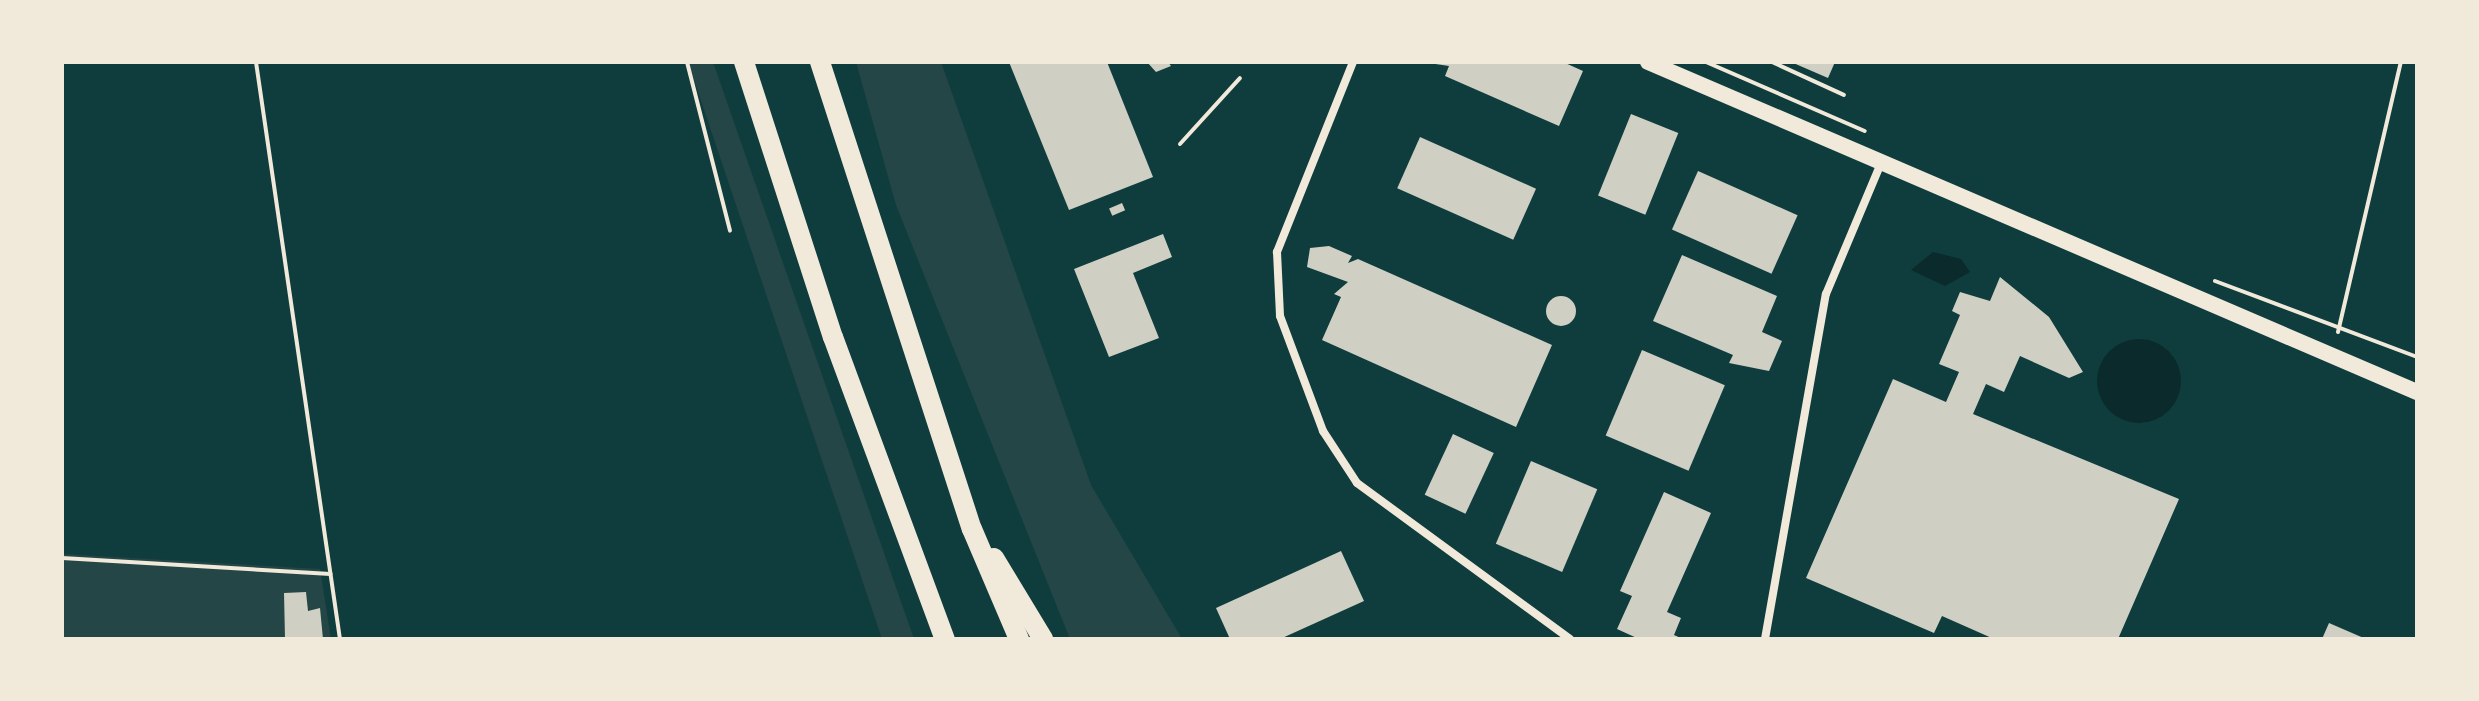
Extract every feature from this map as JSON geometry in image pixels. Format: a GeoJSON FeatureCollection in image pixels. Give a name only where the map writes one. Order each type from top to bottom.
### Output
{"type":"FeatureCollection","features":[{"type":"Feature","properties":{"kind":"highway"},"geometry":{"type":"LineString","coordinates":[[744,62],[833,337],[945,639]]}},
{"type":"Feature","properties":{"kind":"highway"},"geometry":{"type":"LineString","coordinates":[[820,62],[972,529],[1019,639]]}},
{"type":"Feature","properties":{"kind":"highway"},"geometry":{"type":"LineString","coordinates":[[972,529],[1027,602],[1043,639]]}},
{"type":"Feature","properties":{"kind":"main road"},"geometry":{"type":"LineString","coordinates":[[1648,62],[2417,392]]}},
{"type":"Feature","properties":{"kind":"street"},"geometry":{"type":"LineString","coordinates":[[1353,62],[1277,252],[1285,329],[1323,431],[1357,483],[1570,639]]}},
{"type":"Feature","properties":{"kind":"street"},"geometry":{"type":"LineString","coordinates":[[1765,639],[1826,294],[1881,163]]}},
{"type":"Feature","properties":{"kind":"path"},"geometry":{"type":"LineString","coordinates":[[256,62],[340,639]]}},
{"type":"Feature","properties":{"kind":"path"},"geometry":{"type":"LineString","coordinates":[[687,62],[730,231]]}},
{"type":"Feature","properties":{"kind":"path"},"geometry":{"type":"LineString","coordinates":[[1706,62],[1879,137]]}},
{"type":"Feature","properties":{"kind":"path"},"geometry":{"type":"LineString","coordinates":[[1772,62],[1844,95]]}},
{"type":"Feature","properties":{"kind":"path"},"geometry":{"type":"LineString","coordinates":[[2337,358],[2338,333],[2401,62]]}},
{"type":"Feature","properties":{"kind":"path"},"geometry":{"type":"LineString","coordinates":[[1180,144],[1240,78]]}},
{"type":"Feature","properties":{"kind":"path"},"geometry":{"type":"LineString","coordinates":[[2207,278],[2338,333],[2417,357]]}},
{"type":"Feature","properties":{"kind":"path"},"geometry":{"type":"LineString","coordinates":[[62,558],[331,574]]}},
{"type":"Feature","properties":{"kind":"shaded area"},"geometry":{"type":"Polygon","coordinates":[[[688,62],[713,62],[914,639],[882,639],[688,62]]]}},
{"type":"Feature","properties":{"kind":"shaded area"},"geometry":{"type":"Polygon","coordinates":[[[856,62],[941,62],[1091,485],[1182,639],[1070,639],[896,205],[856,62]]]}},
{"type":"Feature","properties":{"kind":"shaded area"},"geometry":{"type":"Polygon","coordinates":[[[1933,252],[1961,259],[1970,272],[1945,286],[1911,270],[1933,252]]]}},
{"type":"Feature","properties":{"kind":"shaded area"},"geometry":{"type":"Polygon","coordinates":[[[2131,339],[2147,339],[2163,346],[2174,357],[2181,381],[2178,397],[2169,411],[2147,423],[2131,423],[2115,416],[2104,405],[2097,389],[2097,373],[2104,357],[2115,346],[2131,339]]]}},
{"type":"Feature","properties":{"kind":"shaded area"},"geometry":{"type":"Polygon","coordinates":[[[62,554],[320,569],[331,639],[62,639],[62,554]]]}},
{"type":"Feature","properties":{"kind":"building"},"geometry":{"type":"Polygon","coordinates":[[[1009,62],[1107,62],[1153,177],[1069,210],[1009,62]]]}},
{"type":"Feature","properties":{"kind":"building"},"geometry":{"type":"Polygon","coordinates":[[[1147,62],[1168,62],[1171,66],[1156,72],[1147,62]]]}},
{"type":"Feature","properties":{"kind":"building"},"geometry":{"type":"Polygon","coordinates":[[[1422,62],[1563,62],[1583,71],[1559,126],[1445,76],[1449,66],[1422,62]]]}},
{"type":"Feature","properties":{"kind":"building"},"geometry":{"type":"Polygon","coordinates":[[[1791,62],[1835,62],[1828,78],[1791,62]]]}},
{"type":"Feature","properties":{"kind":"building"},"geometry":{"type":"Polygon","coordinates":[[[1631,114],[1678,133],[1645,215],[1598,196],[1631,114]]]}},
{"type":"Feature","properties":{"kind":"building"},"geometry":{"type":"Polygon","coordinates":[[[1420,137],[1536,189],[1513,240],[1397,188],[1420,137]]]}},
{"type":"Feature","properties":{"kind":"building"},"geometry":{"type":"Polygon","coordinates":[[[1698,171],[1798,215],[1772,274],[1672,229],[1698,171]]]}},
{"type":"Feature","properties":{"kind":"building"},"geometry":{"type":"Polygon","coordinates":[[[1122,203],[1125,210],[1112,216],[1109,208],[1122,203]]]}},
{"type":"Feature","properties":{"kind":"building"},"geometry":{"type":"Polygon","coordinates":[[[1163,234],[1172,257],[1133,273],[1159,338],[1109,357],[1074,269],[1163,234]]]}},
{"type":"Feature","properties":{"kind":"building"},"geometry":{"type":"Polygon","coordinates":[[[1329,246],[1352,256],[1348,263],[1358,259],[1552,345],[1516,427],[1322,340],[1341,297],[1334,294],[1348,282],[1307,267],[1310,248],[1329,246]]]}},
{"type":"Feature","properties":{"kind":"building"},"geometry":{"type":"Polygon","coordinates":[[[1682,255],[1777,296],[1762,332],[1782,341],[1769,371],[1729,363],[1733,355],[1653,321],[1682,255]]]}},
{"type":"Feature","properties":{"kind":"building"},"geometry":{"type":"Polygon","coordinates":[[[2000,277],[2049,317],[2083,372],[2069,378],[2020,356],[2004,392],[1986,384],[1973,414],[2179,499],[2118,639],[1994,639],[1942,616],[1934,633],[1806,578],[1893,379],[1946,402],[1959,372],[1939,364],[1960,315],[1952,311],[1960,292],[1990,301],[2000,277]]]}},
{"type":"Feature","properties":{"kind":"building"},"geometry":{"type":"Polygon","coordinates":[[[1561,296],[1571,301],[1576,311],[1571,321],[1561,326],[1551,321],[1546,311],[1551,301],[1561,296]]]}},
{"type":"Feature","properties":{"kind":"building"},"geometry":{"type":"Polygon","coordinates":[[[1642,350],[1725,385],[1689,471],[1606,436],[1642,350]]]}},
{"type":"Feature","properties":{"kind":"building"},"geometry":{"type":"Polygon","coordinates":[[[1453,434],[1494,453],[1465,514],[1425,495],[1453,434]]]}},
{"type":"Feature","properties":{"kind":"building"},"geometry":{"type":"Polygon","coordinates":[[[1531,461],[1597,489],[1562,572],[1496,544],[1531,461]]]}},
{"type":"Feature","properties":{"kind":"building"},"geometry":{"type":"Polygon","coordinates":[[[1664,492],[1711,513],[1667,612],[1681,618],[1674,635],[1683,639],[1639,639],[1617,629],[1632,596],[1620,591],[1664,492]]]}},
{"type":"Feature","properties":{"kind":"building"},"geometry":{"type":"Polygon","coordinates":[[[1341,551],[1364,601],[1280,639],[1230,639],[1216,608],[1341,551]]]}},
{"type":"Feature","properties":{"kind":"building"},"geometry":{"type":"Polygon","coordinates":[[[306,592],[308,611],[320,608],[323,639],[285,639],[284,593],[306,592]]]}},
{"type":"Feature","properties":{"kind":"building"},"geometry":{"type":"Polygon","coordinates":[[[2329,623],[2366,639],[2322,639],[2329,623]]]}}]}
